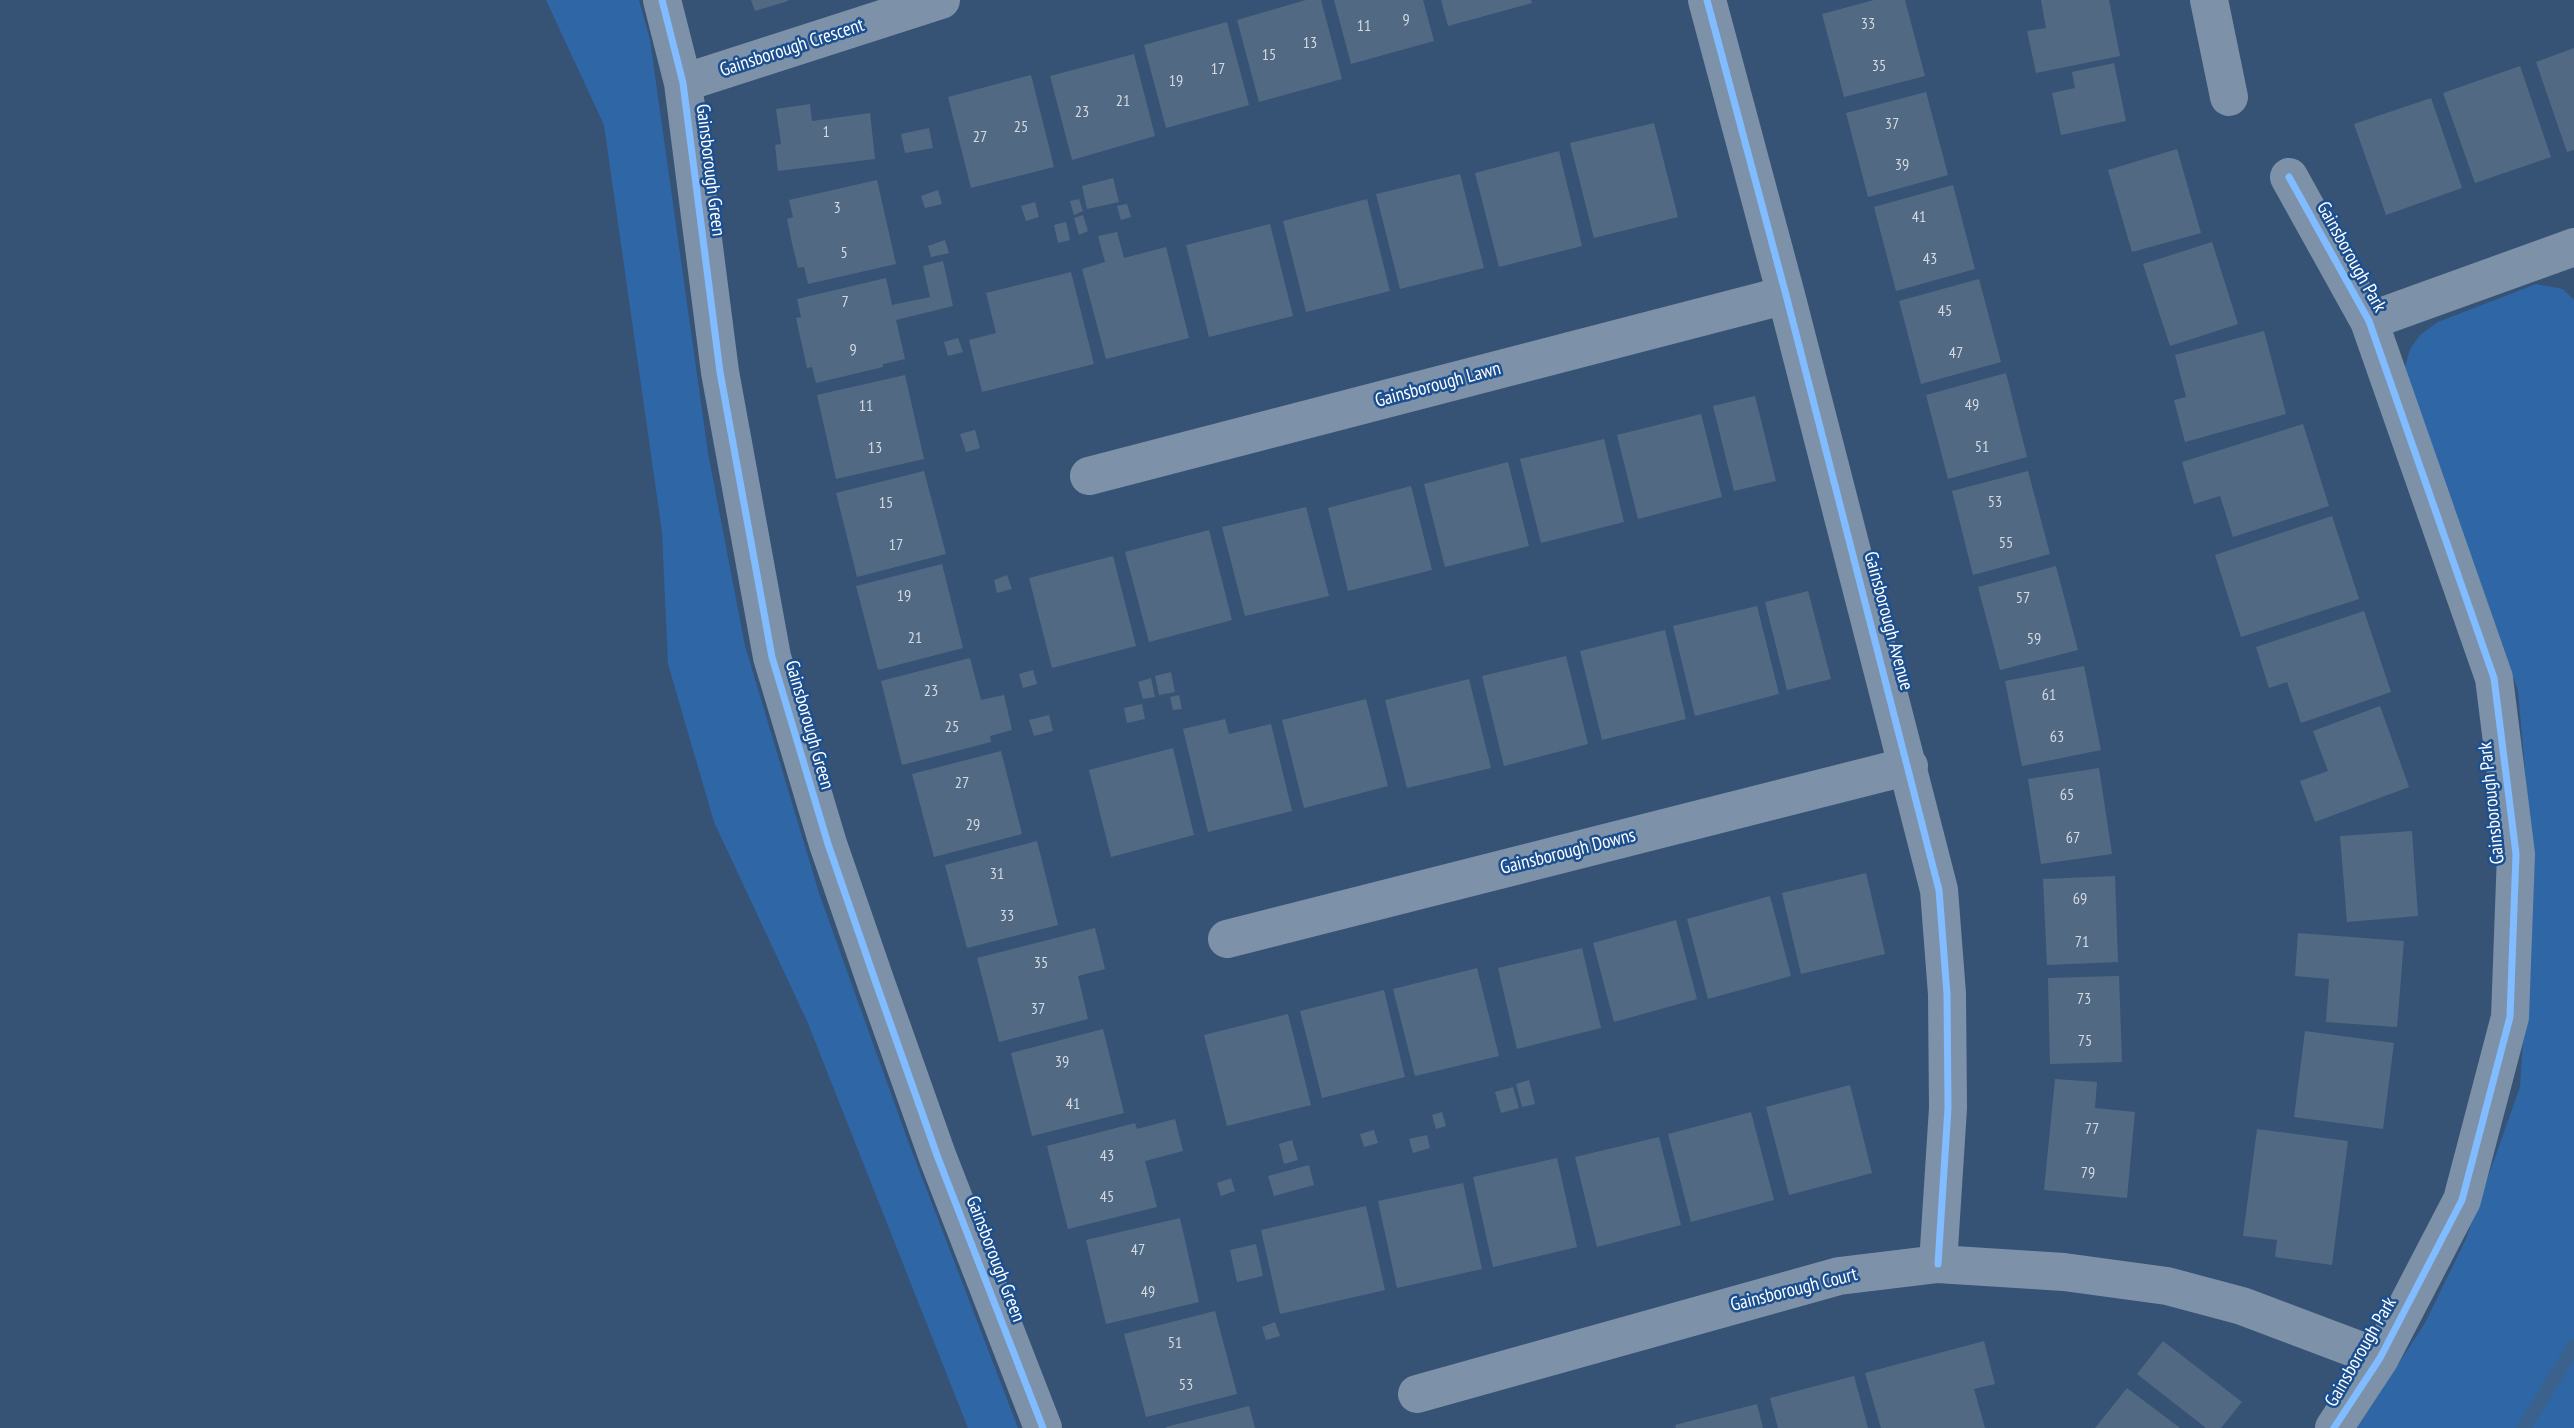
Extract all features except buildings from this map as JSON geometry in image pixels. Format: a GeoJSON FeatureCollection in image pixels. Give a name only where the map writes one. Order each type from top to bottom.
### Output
{"type":"FeatureCollection","features":[{"type":"Feature","properties":{"kind":"street","name":"Gainsborough Green"},"geometry":{"type":"LineString","coordinates":[[662,0],[683,83],[720,372],[772,657],[828,844],[867,958],[938,1158],[1043,1428]]}},
{"type":"Feature","properties":{"kind":"street","name":"Gainsborough Crescent"},"geometry":{"type":"LineString","coordinates":[[683,83],[941,0]]}},
{"type":"Feature","properties":{"kind":"street","name":"Gainsborough Avenue"},"geometry":{"type":"LineString","coordinates":[[1707,0],[1909,766],[1939,890],[1947,994],[1948,1108],[1938,1264]]}},
{"type":"Feature","properties":{"kind":"street"},"geometry":{"type":"LineString","coordinates":[[2209,0],[2229,97]]}},
{"type":"Feature","properties":{"kind":"street","name":"Gainsborough Park"},"geometry":{"type":"LineString","coordinates":[[2289,177],[2369,321],[2494,678],[2516,854],[2510,1017],[2462,1200],[2380,1358],[2334,1428]]}},
{"type":"Feature","properties":{"kind":"street","name":"Gainsborough Park"},"geometry":{"type":"LineString","coordinates":[[2369,321],[2574,247]]}},
{"type":"Feature","properties":{"kind":"street","name":"Gainsborough Lawn"},"geometry":{"type":"LineString","coordinates":[[1089,476],[1786,295]]}},
{"type":"Feature","properties":{"kind":"street","name":"Gainsborough Downs"},"geometry":{"type":"LineString","coordinates":[[1227,939],[1909,766]]}},
{"type":"Feature","properties":{"kind":"street","name":"Gainsborough Court"},"geometry":{"type":"LineString","coordinates":[[1416,1394],[1839,1276],[1938,1264],[2064,1272],[2167,1286],[2242,1306],[2380,1358]]}},
{"type":"Feature","properties":{"kind":"shaded area"},"geometry":{"type":"Polygon","coordinates":[[[546,0],[639,0],[650,40],[708,453],[745,646],[819,893],[908,1141],[1018,1428],[968,1428],[807,1021],[714,822],[668,664],[662,532],[604,125],[546,0]]]}},
{"type":"Feature","properties":{"kind":"shaded area"},"geometry":{"type":"Polygon","coordinates":[[[2536,284],[2563,289],[2574,300],[2574,1428],[2357,1428],[2425,1323],[2466,1239],[2520,1087],[2534,877],[2518,690],[2407,384],[2405,367],[2410,349],[2420,335],[2438,322],[2536,284]]]}},
{"type":"Feature","properties":{"kind":"waterway"},"geometry":{"type":"LineString","coordinates":[[2524,1428],[2574,1346]]}},
{"type":"Feature","properties":{"kind":"cycle path"},"geometry":{"type":"LineString","coordinates":[[662,0],[683,83],[720,372],[772,657],[828,844],[876,983],[938,1158],[1043,1428]]}},
{"type":"Feature","properties":{"kind":"cycle path"},"geometry":{"type":"LineString","coordinates":[[1707,0],[1939,890],[1947,994],[1948,1108],[1938,1264]]}},
{"type":"Feature","properties":{"kind":"cycle path"},"geometry":{"type":"LineString","coordinates":[[2289,177],[2369,321],[2494,678],[2516,854],[2510,1017],[2462,1200],[2380,1358],[2334,1428]]}}]}
